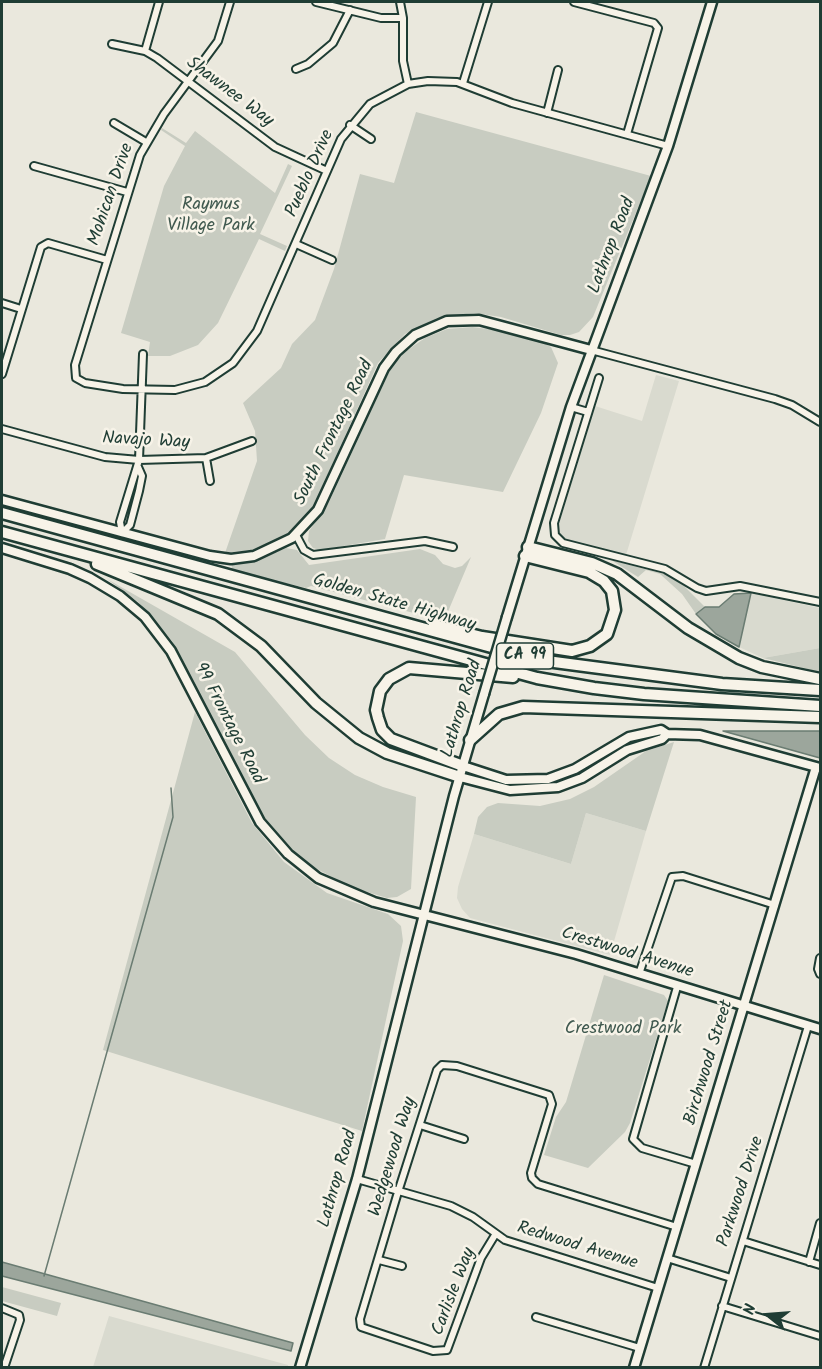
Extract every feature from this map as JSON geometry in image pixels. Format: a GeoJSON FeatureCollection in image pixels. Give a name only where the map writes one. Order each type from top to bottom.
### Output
{"type":"FeatureCollection","features":[{"type":"Feature","properties":{"kind":"highway","name":"Golden State Highway"},"geometry":{"type":"LineString","coordinates":[[2,513],[539,660],[722,684],[820,690]]}},
{"type":"Feature","properties":{"kind":"highway","name":"Golden State Highway"},"geometry":{"type":"LineString","coordinates":[[2,532],[537,678],[634,693],[820,706]]}},
{"type":"Feature","properties":{"kind":"highway"},"geometry":{"type":"LineString","coordinates":[[69,551],[218,614],[261,646],[316,703],[359,738],[387,753],[461,771]]}},
{"type":"Feature","properties":{"kind":"highway"},"geometry":{"type":"LineString","coordinates":[[238,577],[482,637],[559,650],[572,651],[590,646],[607,634],[615,610],[612,591],[604,581],[589,572],[527,552]]}},
{"type":"Feature","properties":{"kind":"highway"},"geometry":{"type":"LineString","coordinates":[[527,552],[592,563],[617,574],[688,628],[739,658],[762,667],[820,679]]}},
{"type":"Feature","properties":{"kind":"highway"},"geometry":{"type":"LineString","coordinates":[[461,771],[397,742],[386,734],[376,710],[378,695],[385,684],[396,673],[413,668],[537,678]]}},
{"type":"Feature","properties":{"kind":"highway"},"geometry":{"type":"LineString","coordinates":[[470,740],[499,714],[523,707],[820,717]]}},
{"type":"Feature","properties":{"kind":"street"},"geometry":{"type":"LineString","coordinates":[[145,51],[159,2]]}},
{"type":"Feature","properties":{"kind":"street","name":"Mohican Drive"},"geometry":{"type":"LineString","coordinates":[[79,380],[74,374],[75,365],[127,192],[146,142],[218,41],[230,2]]}},
{"type":"Feature","properties":{"kind":"street"},"geometry":{"type":"LineString","coordinates":[[316,2],[381,18],[404,18]]}},
{"type":"Feature","properties":{"kind":"street"},"geometry":{"type":"LineString","coordinates":[[400,2],[404,18],[403,62],[408,84]]}},
{"type":"Feature","properties":{"kind":"street"},"geometry":{"type":"LineString","coordinates":[[463,83],[488,2]]}},
{"type":"Feature","properties":{"kind":"street"},"geometry":{"type":"LineString","coordinates":[[574,2],[654,23],[658,28],[627,134]]}},
{"type":"Feature","properties":{"kind":"street","name":"Lathrop Road"},"geometry":{"type":"LineString","coordinates":[[300,1368],[357,1179],[461,771],[507,617],[571,407],[668,146],[712,2]]}},
{"type":"Feature","properties":{"kind":"street"},"geometry":{"type":"LineString","coordinates":[[297,69],[308,64],[333,43],[350,10]]}},
{"type":"Feature","properties":{"kind":"street","name":"Shawnee Way"},"geometry":{"type":"LineString","coordinates":[[112,44],[145,51],[189,81],[275,147],[327,171]]}},
{"type":"Feature","properties":{"kind":"street"},"geometry":{"type":"LineString","coordinates":[[547,113],[558,70]]}},
{"type":"Feature","properties":{"kind":"street","name":"Pueblo Drive"},"geometry":{"type":"LineString","coordinates":[[79,380],[109,388],[171,391],[187,388],[213,378],[233,363],[257,331],[327,171],[350,125],[370,104],[408,84],[428,81],[463,83],[512,103],[668,146]]}},
{"type":"Feature","properties":{"kind":"street"},"geometry":{"type":"LineString","coordinates":[[114,123],[146,142]]}},
{"type":"Feature","properties":{"kind":"street"},"geometry":{"type":"LineString","coordinates":[[350,125],[370,140]]}},
{"type":"Feature","properties":{"kind":"street"},"geometry":{"type":"LineString","coordinates":[[34,166],[127,192]]}},
{"type":"Feature","properties":{"kind":"street"},"geometry":{"type":"LineString","coordinates":[[2,374],[41,247],[48,243],[106,260]]}},
{"type":"Feature","properties":{"kind":"street"},"geometry":{"type":"LineString","coordinates":[[296,244],[332,260]]}},
{"type":"Feature","properties":{"kind":"street"},"geometry":{"type":"LineString","coordinates":[[2,303],[21,309]]}},
{"type":"Feature","properties":{"kind":"street","name":"South Frontage Road"},"geometry":{"type":"LineString","coordinates":[[2,500],[210,556],[231,559],[254,556],[282,545],[296,535],[318,510],[384,368],[396,352],[415,335],[447,321],[479,320],[591,350]]}},
{"type":"Feature","properties":{"kind":"street"},"geometry":{"type":"LineString","coordinates":[[591,350],[775,399],[792,405],[820,423]]}},
{"type":"Feature","properties":{"kind":"street"},"geometry":{"type":"LineString","coordinates":[[122,533],[130,525],[142,476],[139,464],[143,354]]}},
{"type":"Feature","properties":{"kind":"street"},"geometry":{"type":"LineString","coordinates":[[599,378],[555,523],[555,535],[562,543],[665,569],[706,591],[740,586],[820,602]]}},
{"type":"Feature","properties":{"kind":"street"},"geometry":{"type":"LineString","coordinates":[[571,407],[588,412]]}},
{"type":"Feature","properties":{"kind":"street","name":"Navajo Way"},"geometry":{"type":"LineString","coordinates":[[2,429],[139,464],[206,458],[252,441]]}},
{"type":"Feature","properties":{"kind":"street"},"geometry":{"type":"LineString","coordinates":[[206,458],[210,482]]}},
{"type":"Feature","properties":{"kind":"street"},"geometry":{"type":"LineString","coordinates":[[122,533],[120,522],[132,476],[139,464]]}},
{"type":"Feature","properties":{"kind":"street"},"geometry":{"type":"LineString","coordinates":[[296,535],[304,550],[313,555],[425,541],[453,547]]}},
{"type":"Feature","properties":{"kind":"street","name":"99 Frontage Road"},"geometry":{"type":"LineString","coordinates":[[2,548],[70,569],[90,578],[120,596],[145,617],[171,651],[260,822],[288,855],[318,878],[337,888],[361,898],[424,914]]}},
{"type":"Feature","properties":{"kind":"street"},"geometry":{"type":"LineString","coordinates":[[461,771],[510,790],[558,787],[582,778],[627,750],[662,739],[667,734],[700,735],[818,768]]}},
{"type":"Feature","properties":{"kind":"street","name":"Birchwood Street"},"geometry":{"type":"LineString","coordinates":[[634,1368],[818,768]]}},
{"type":"Feature","properties":{"kind":"street"},"geometry":{"type":"LineString","coordinates":[[639,974],[672,877],[683,876],[775,905]]}},
{"type":"Feature","properties":{"kind":"street","name":"Crestwood Avenue"},"geometry":{"type":"LineString","coordinates":[[424,914],[639,974],[820,1029]]}},
{"type":"Feature","properties":{"kind":"street"},"geometry":{"type":"LineString","coordinates":[[820,958],[818,969],[820,974]]}},
{"type":"Feature","properties":{"kind":"street"},"geometry":{"type":"LineString","coordinates":[[677,987],[632,1136],[636,1144],[642,1148],[696,1164]]}},
{"type":"Feature","properties":{"kind":"street","name":"Parkwood Drive"},"geometry":{"type":"LineString","coordinates":[[704,1366],[808,1026]]}},
{"type":"Feature","properties":{"kind":"street","name":"Wedgewood Way"},"geometry":{"type":"LineString","coordinates":[[375,1333],[361,1327],[360,1319],[437,1070],[442,1065],[457,1066],[549,1095],[552,1104],[531,1173],[532,1178],[538,1184],[677,1227]]}},
{"type":"Feature","properties":{"kind":"street"},"geometry":{"type":"LineString","coordinates":[[420,1125],[464,1139]]}},
{"type":"Feature","properties":{"kind":"street","name":"Redwood Avenue"},"geometry":{"type":"LineString","coordinates":[[357,1179],[465,1212],[495,1235],[658,1288]]}},
{"type":"Feature","properties":{"kind":"street"},"geometry":{"type":"LineString","coordinates":[[809,1262],[820,1223]]}},
{"type":"Feature","properties":{"kind":"street","name":"Carlisle Way"},"geometry":{"type":"LineString","coordinates":[[375,1333],[445,1352],[450,1347],[477,1266],[495,1235]]}},
{"type":"Feature","properties":{"kind":"street"},"geometry":{"type":"LineString","coordinates":[[743,1241],[820,1265]]}},
{"type":"Feature","properties":{"kind":"street"},"geometry":{"type":"LineString","coordinates":[[667,1257],[731,1278]]}},
{"type":"Feature","properties":{"kind":"street"},"geometry":{"type":"LineString","coordinates":[[379,1260],[402,1266]]}},
{"type":"Feature","properties":{"kind":"street"},"geometry":{"type":"LineString","coordinates":[[722,1306],[820,1336]]}},
{"type":"Feature","properties":{"kind":"street"},"geometry":{"type":"LineString","coordinates":[[2,1308],[19,1315],[20,1320],[4,1368]]}},
{"type":"Feature","properties":{"kind":"street"},"geometry":{"type":"LineString","coordinates":[[537,1317],[640,1348]]}},
{"type":"Feature","properties":{"kind":"street"},"geometry":{"type":"LineString","coordinates":[[704,1366],[712,1368]]}},
{"type":"Feature","properties":{"kind":"shaded area"},"geometry":{"type":"Polygon","coordinates":[[[656,375],[679,381],[626,555],[564,539],[560,535],[559,523],[595,406],[642,421],[656,375]]]}},
{"type":"Feature","properties":{"kind":"shaded area"},"geometry":{"type":"Polygon","coordinates":[[[751,593],[820,608],[820,648],[763,658],[739,647],[751,593]]]}},
{"type":"Feature","properties":{"kind":"shaded area"},"geometry":{"type":"Polygon","coordinates":[[[751,593],[739,647],[716,634],[696,614],[705,607],[719,607],[734,594],[751,593]]]}},
{"type":"Feature","properties":{"kind":"shaded area"},"geometry":{"type":"Polygon","coordinates":[[[723,731],[820,731],[820,758],[723,731]]]}},
{"type":"Feature","properties":{"kind":"shaded area"},"geometry":{"type":"Polygon","coordinates":[[[586,813],[646,831],[610,955],[470,918],[462,909],[457,898],[458,887],[474,834],[571,864],[586,813]]]}},
{"type":"Feature","properties":{"kind":"shaded area"},"geometry":{"type":"Polygon","coordinates":[[[2,1262],[293,1343],[291,1351],[2,1276],[2,1262]]]}},
{"type":"Feature","properties":{"kind":"shaded area"},"geometry":{"type":"Polygon","coordinates":[[[109,1316],[288,1365],[288,1367],[93,1367],[109,1316]]]}},
{"type":"Feature","properties":{"kind":"green space"},"geometry":{"type":"Polygon","coordinates":[[[416,112],[651,176],[593,317],[579,332],[570,335],[561,335],[501,317],[474,313],[437,318],[405,334],[378,363],[313,507],[290,532],[273,542],[259,549],[225,553],[257,461],[255,431],[243,403],[281,368],[292,344],[315,320],[334,269],[360,174],[394,183],[416,112]]]}},
{"type":"Feature","properties":{"kind":"green space","name":"Raymus Village Park"},"geometry":{"type":"Polygon","coordinates":[[[162,128],[186,143],[195,131],[275,193],[288,164],[292,166],[260,234],[287,246],[285,251],[259,239],[218,323],[198,345],[170,356],[148,356],[150,342],[121,333],[164,186],[185,146],[161,130],[162,128]]]}},
{"type":"Feature","properties":{"kind":"green space"},"geometry":{"type":"Polygon","coordinates":[[[472,327],[496,330],[544,343],[551,347],[558,363],[541,413],[503,492],[404,475],[385,539],[320,550],[313,548],[308,541],[309,531],[329,502],[391,368],[406,351],[425,338],[447,329],[472,327]]]}},
{"type":"Feature","properties":{"kind":"green space"},"geometry":{"type":"Polygon","coordinates":[[[286,548],[297,550],[309,565],[420,549],[435,555],[443,564],[455,568],[462,566],[471,557],[444,621],[311,586],[306,588],[231,570],[232,565],[254,562],[286,548]]]}},
{"type":"Feature","properties":{"kind":"green space"},"geometry":{"type":"Polygon","coordinates":[[[611,560],[668,575],[684,586],[705,607],[696,614],[682,594],[660,574],[646,570],[638,577],[611,560]]]}},
{"type":"Feature","properties":{"kind":"green space"},"geometry":{"type":"Polygon","coordinates":[[[107,579],[235,652],[305,735],[329,758],[355,775],[416,797],[411,889],[397,897],[387,898],[351,887],[315,868],[295,852],[268,823],[253,798],[172,641],[138,602],[107,579]]]}},
{"type":"Feature","properties":{"kind":"green space"},"geometry":{"type":"Polygon","coordinates":[[[820,648],[820,672],[763,658],[820,648]]]}},
{"type":"Feature","properties":{"kind":"green space"},"geometry":{"type":"Polygon","coordinates":[[[195,712],[252,823],[284,862],[327,893],[388,914],[401,926],[403,941],[362,1131],[103,1050],[195,712]]]}},
{"type":"Feature","properties":{"kind":"green space"},"geometry":{"type":"Polygon","coordinates":[[[674,742],[646,831],[586,813],[571,864],[474,834],[478,817],[487,807],[498,803],[540,806],[570,799],[594,787],[646,751],[674,742]]]}},
{"type":"Feature","properties":{"kind":"green space","name":"Crestwood Park"},"geometry":{"type":"Polygon","coordinates":[[[604,975],[664,995],[668,1001],[630,1123],[625,1132],[588,1168],[544,1155],[556,1117],[566,1102],[604,975]]]}},
{"type":"Feature","properties":{"kind":"green space"},"geometry":{"type":"Polygon","coordinates":[[[2,1287],[61,1303],[57,1316],[2,1301],[2,1287]]]}},
{"type":"Feature","properties":{"kind":"waterway"},"geometry":{"type":"LineString","coordinates":[[44,1276],[173,817],[171,788]]}}]}
